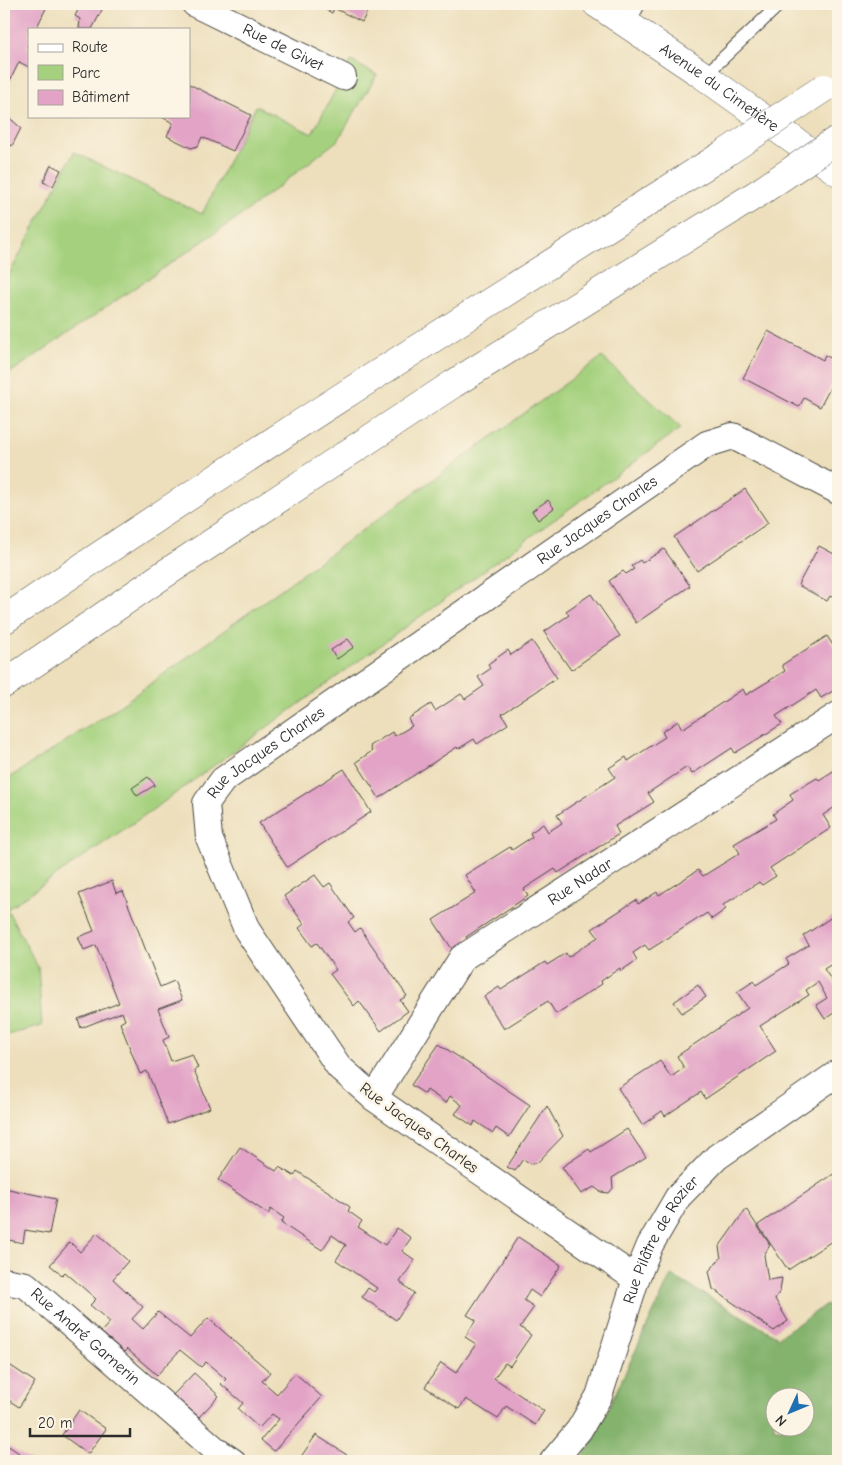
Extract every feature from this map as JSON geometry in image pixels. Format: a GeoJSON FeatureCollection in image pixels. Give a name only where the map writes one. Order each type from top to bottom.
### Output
{"type":"FeatureCollection","features":[{"type":"Feature","properties":{"kind":"main road","name":"Avenue du Cimetière"},"geometry":{"type":"LineString","coordinates":[[597,4],[634,14],[704,76],[838,172]]}},
{"type":"Feature","properties":{"kind":"main road"},"geometry":{"type":"LineString","coordinates":[[4,620],[125,537],[831,84]]}},
{"type":"Feature","properties":{"kind":"main road"},"geometry":{"type":"LineString","coordinates":[[4,684],[163,575],[453,384],[760,192],[838,139]]}},
{"type":"Feature","properties":{"kind":"street","name":"Rue de Givet"},"geometry":{"type":"LineString","coordinates":[[195,4],[343,77]]}},
{"type":"Feature","properties":{"kind":"street","name":"Rue Jacques Charles"},"geometry":{"type":"LineString","coordinates":[[636,1279],[374,1098],[339,1066],[247,930],[209,838],[206,803],[223,780],[707,444],[733,436],[838,491]]}},
{"type":"Feature","properties":{"kind":"street","name":"Rue Nadar"},"geometry":{"type":"LineString","coordinates":[[374,1098],[462,958],[838,715]]}},
{"type":"Feature","properties":{"kind":"street","name":"Rue Pilâtre de Rozier"},"geometry":{"type":"LineString","coordinates":[[553,1461],[579,1430],[599,1396],[636,1279],[650,1245],[678,1197],[717,1157],[838,1073]]}},
{"type":"Feature","properties":{"kind":"street","name":"Rue André Garnerin"},"geometry":{"type":"LineString","coordinates":[[4,1281],[26,1285],[217,1451],[232,1461]]}},
{"type":"Feature","properties":{"kind":"lane"},"geometry":{"type":"LineString","coordinates":[[704,76],[780,4]]}},
{"type":"Feature","properties":{"kind":"green space"},"geometry":{"type":"Polygon","coordinates":[[[351,61],[377,75],[338,140],[243,214],[4,377],[4,284],[74,152],[202,214],[256,106],[312,134],[351,61]]]}},
{"type":"Feature","properties":{"kind":"green space"},"geometry":{"type":"Polygon","coordinates":[[[602,357],[681,428],[158,806],[7,909],[38,967],[42,1026],[4,1036],[4,781],[114,710],[602,357]]]}},
{"type":"Feature","properties":{"kind":"green space"},"geometry":{"type":"Polygon","coordinates":[[[671,1275],[778,1337],[838,1297],[838,1461],[578,1461],[591,1445],[671,1275]]]}},
{"type":"Feature","properties":{"kind":"building"},"geometry":{"type":"Polygon","coordinates":[[[4,4],[48,4],[36,28],[28,28],[28,66],[19,62],[4,93],[4,4]]]}},
{"type":"Feature","properties":{"kind":"building"},"geometry":{"type":"Polygon","coordinates":[[[81,4],[105,4],[93,28],[79,28],[80,19],[75,16],[81,4]]]}},
{"type":"Feature","properties":{"kind":"building"},"geometry":{"type":"Polygon","coordinates":[[[315,4],[371,4],[362,22],[334,8],[332,13],[315,4]]]}},
{"type":"Feature","properties":{"kind":"building"},"geometry":{"type":"Polygon","coordinates":[[[190,84],[251,115],[233,151],[202,137],[198,146],[191,148],[167,136],[173,123],[164,118],[190,118],[190,84]]]}},
{"type":"Feature","properties":{"kind":"building"},"geometry":{"type":"Polygon","coordinates":[[[4,113],[21,128],[12,146],[4,141],[4,113]]]}},
{"type":"Feature","properties":{"kind":"building"},"geometry":{"type":"Polygon","coordinates":[[[51,165],[61,170],[53,186],[43,182],[51,165]]]}},
{"type":"Feature","properties":{"kind":"building"},"geometry":{"type":"Polygon","coordinates":[[[768,331],[823,360],[825,355],[834,360],[838,352],[838,378],[836,377],[820,407],[804,398],[799,407],[743,378],[768,331]]]}},
{"type":"Feature","properties":{"kind":"building"},"geometry":{"type":"Polygon","coordinates":[[[745,489],[768,523],[697,571],[674,537],[745,489]]]}},
{"type":"Feature","properties":{"kind":"building"},"geometry":{"type":"Polygon","coordinates":[[[548,500],[554,508],[538,520],[532,511],[548,500]]]}},
{"type":"Feature","properties":{"kind":"building"},"geometry":{"type":"Polygon","coordinates":[[[819,546],[838,556],[838,600],[830,596],[827,601],[798,585],[819,546]]]}},
{"type":"Feature","properties":{"kind":"building"},"geometry":{"type":"Polygon","coordinates":[[[664,549],[690,586],[636,623],[609,581],[623,571],[626,574],[634,569],[631,566],[640,560],[642,563],[664,549]]]}},
{"type":"Feature","properties":{"kind":"building"},"geometry":{"type":"Polygon","coordinates":[[[591,594],[620,636],[571,670],[544,632],[569,615],[566,611],[591,594]]]}},
{"type":"Feature","properties":{"kind":"building"},"geometry":{"type":"Polygon","coordinates":[[[827,636],[838,653],[838,688],[821,698],[816,690],[776,716],[782,724],[735,753],[732,748],[692,774],[687,767],[648,793],[654,802],[615,826],[619,834],[558,873],[555,869],[524,889],[528,896],[466,937],[469,941],[454,952],[433,920],[476,893],[465,875],[510,847],[512,850],[532,837],[530,833],[543,824],[548,832],[562,823],[557,815],[615,777],[609,768],[626,757],[628,761],[665,737],[662,732],[678,721],[682,729],[743,689],[746,695],[785,671],[782,665],[827,636]]]}},
{"type":"Feature","properties":{"kind":"building"},"geometry":{"type":"Polygon","coordinates":[[[348,639],[354,647],[337,659],[331,650],[348,639]]]}},
{"type":"Feature","properties":{"kind":"building"},"geometry":{"type":"Polygon","coordinates":[[[532,641],[557,678],[502,714],[508,724],[477,744],[474,739],[458,749],[457,747],[379,798],[356,762],[372,751],[370,746],[392,732],[395,736],[412,726],[408,719],[431,704],[435,711],[461,694],[465,699],[484,686],[478,677],[490,669],[488,664],[508,650],[511,655],[532,641]]]}},
{"type":"Feature","properties":{"kind":"building"},"geometry":{"type":"Polygon","coordinates":[[[838,768],[838,805],[823,815],[831,828],[770,868],[776,876],[762,885],[759,882],[723,905],[726,909],[712,919],[707,913],[649,950],[645,945],[633,953],[637,960],[621,971],[620,968],[601,981],[602,984],[556,1014],[548,1001],[504,1029],[484,997],[499,987],[501,990],[545,962],[547,965],[566,953],[568,957],[598,937],[592,929],[636,900],[638,904],[657,892],[659,895],[698,870],[703,876],[740,853],[734,844],[776,819],[773,814],[793,800],[790,794],[817,778],[819,780],[838,768]]]}},
{"type":"Feature","properties":{"kind":"building"},"geometry":{"type":"Polygon","coordinates":[[[344,769],[371,812],[287,867],[259,823],[344,769]]]}},
{"type":"Feature","properties":{"kind":"building"},"geometry":{"type":"Polygon","coordinates":[[[148,777],[155,785],[137,796],[132,788],[148,777]]]}},
{"type":"Feature","properties":{"kind":"building"},"geometry":{"type":"Polygon","coordinates":[[[315,875],[324,887],[330,883],[354,918],[348,922],[355,932],[360,928],[407,996],[400,1000],[408,1011],[381,1031],[359,1001],[354,1006],[330,974],[336,970],[317,943],[312,946],[299,928],[304,924],[284,896],[315,875]]]}},
{"type":"Feature","properties":{"kind":"building"},"geometry":{"type":"Polygon","coordinates":[[[112,881],[116,893],[123,891],[160,987],[174,981],[182,1000],[158,1009],[169,1037],[163,1040],[171,1061],[192,1054],[198,1068],[194,1070],[210,1108],[168,1124],[147,1071],[140,1074],[120,1023],[125,1020],[122,1012],[81,1028],[78,1019],[119,1003],[96,945],[84,950],[78,937],[94,931],[79,894],[112,881]]]}},
{"type":"Feature","properties":{"kind":"building"},"geometry":{"type":"Polygon","coordinates":[[[838,913],[838,960],[824,969],[838,990],[838,1010],[825,1019],[816,1005],[827,998],[818,982],[806,990],[809,995],[760,1026],[776,1051],[705,1099],[701,1092],[665,1116],[662,1111],[642,1125],[618,1088],[660,1061],[671,1077],[684,1068],[677,1056],[748,1008],[737,992],[754,981],[756,985],[789,964],[786,959],[809,945],[803,936],[838,913]]]}},
{"type":"Feature","properties":{"kind":"building"},"geometry":{"type":"Polygon","coordinates":[[[698,985],[706,997],[682,1013],[674,1002],[698,985]]]}},
{"type":"Feature","properties":{"kind":"building"},"geometry":{"type":"Polygon","coordinates":[[[439,1044],[530,1105],[509,1137],[496,1128],[493,1133],[475,1121],[473,1126],[455,1114],[462,1105],[450,1096],[446,1103],[427,1090],[425,1094],[411,1085],[439,1044]]]}},
{"type":"Feature","properties":{"kind":"building"},"geometry":{"type":"Polygon","coordinates":[[[547,1106],[563,1136],[537,1163],[531,1164],[523,1159],[515,1171],[507,1167],[547,1106]]]}},
{"type":"Feature","properties":{"kind":"building"},"geometry":{"type":"Polygon","coordinates":[[[627,1129],[646,1157],[612,1178],[613,1188],[609,1193],[601,1192],[594,1187],[581,1194],[562,1167],[589,1149],[591,1152],[627,1129]]]}},
{"type":"Feature","properties":{"kind":"building"},"geometry":{"type":"Polygon","coordinates":[[[240,1147],[276,1171],[279,1167],[294,1176],[297,1171],[332,1194],[350,1207],[348,1211],[362,1221],[358,1227],[385,1245],[397,1228],[411,1238],[402,1251],[415,1260],[400,1282],[414,1293],[396,1320],[362,1297],[368,1288],[374,1292],[377,1288],[336,1260],[346,1245],[332,1235],[322,1250],[281,1223],[284,1218],[271,1209],[268,1214],[218,1180],[240,1147]]]}},
{"type":"Feature","properties":{"kind":"building"},"geometry":{"type":"Polygon","coordinates":[[[838,1171],[838,1237],[788,1270],[758,1225],[838,1171]]]}},
{"type":"Feature","properties":{"kind":"building"},"geometry":{"type":"Polygon","coordinates":[[[4,1188],[56,1199],[49,1234],[25,1230],[23,1243],[4,1239],[4,1188]]]}},
{"type":"Feature","properties":{"kind":"building"},"geometry":{"type":"Polygon","coordinates":[[[746,1209],[770,1245],[764,1255],[768,1280],[782,1278],[780,1291],[775,1299],[788,1321],[774,1331],[713,1289],[709,1271],[721,1258],[719,1247],[746,1209]]]}},
{"type":"Feature","properties":{"kind":"building"},"geometry":{"type":"Polygon","coordinates":[[[97,1233],[128,1261],[113,1279],[143,1307],[132,1319],[143,1329],[158,1312],[190,1338],[208,1318],[270,1372],[262,1381],[277,1394],[295,1373],[322,1397],[274,1451],[261,1440],[279,1419],[272,1414],[259,1428],[238,1409],[243,1403],[221,1384],[226,1379],[206,1362],[201,1367],[180,1350],[157,1375],[127,1349],[124,1352],[101,1332],[110,1322],[90,1305],[96,1299],[65,1272],[62,1275],[50,1265],[70,1242],[80,1252],[97,1233]]]}},
{"type":"Feature","properties":{"kind":"building"},"geometry":{"type":"Polygon","coordinates":[[[518,1237],[561,1265],[540,1297],[530,1290],[524,1300],[534,1307],[520,1327],[531,1335],[510,1366],[505,1363],[494,1378],[544,1411],[535,1425],[506,1406],[498,1419],[466,1399],[459,1409],[425,1387],[441,1363],[456,1373],[476,1344],[465,1337],[476,1320],[467,1315],[518,1237]]]}},
{"type":"Feature","properties":{"kind":"building"},"geometry":{"type":"Polygon","coordinates":[[[8,1364],[35,1382],[19,1407],[4,1397],[4,1370],[8,1364]]]}},
{"type":"Feature","properties":{"kind":"building"},"geometry":{"type":"Polygon","coordinates":[[[194,1373],[219,1396],[199,1417],[173,1395],[194,1373]]]}},
{"type":"Feature","properties":{"kind":"building"},"geometry":{"type":"Polygon","coordinates":[[[79,1410],[106,1429],[88,1454],[62,1435],[79,1410]]]}},
{"type":"Feature","properties":{"kind":"building"},"geometry":{"type":"Polygon","coordinates":[[[316,1435],[350,1457],[348,1461],[298,1461],[316,1435]]]}},
{"type":"Feature","properties":{"kind":"building"},"geometry":{"type":"Polygon","coordinates":[[[4,1443],[31,1461],[4,1461],[4,1443]]]}}]}
